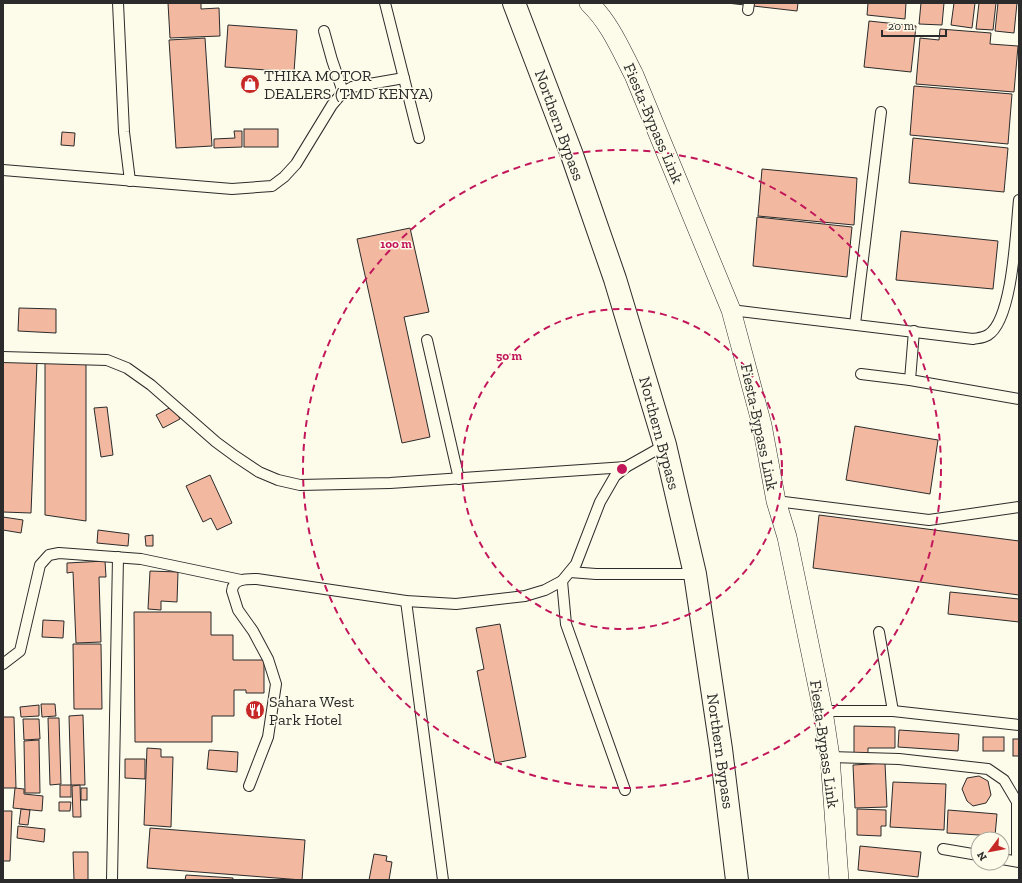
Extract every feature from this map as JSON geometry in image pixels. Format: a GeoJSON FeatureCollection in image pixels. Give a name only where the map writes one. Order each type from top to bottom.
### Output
{"type":"FeatureCollection","features":[{"type":"Feature","properties":{"kind":"main road","name":"Northern Bypass"},"geometry":{"type":"LineString","coordinates":[[514,3],[572,156],[612,271],[665,445],[695,574],[721,749],[737,880]]}},
{"type":"Feature","properties":{"kind":"street","name":"Fiesta-Bypass Link"},"geometry":{"type":"LineString","coordinates":[[590,3],[599,13],[616,39],[634,75],[731,310],[762,425],[776,501],[788,537],[823,711],[830,758],[839,880]]}},
{"type":"Feature","properties":{"kind":"lane"},"geometry":{"type":"LineString","coordinates":[[118,3],[124,132],[130,181]]}},
{"type":"Feature","properties":{"kind":"lane"},"geometry":{"type":"LineString","coordinates":[[385,3],[419,138]]}},
{"type":"Feature","properties":{"kind":"lane"},"geometry":{"type":"LineString","coordinates":[[324,31],[332,60],[344,92]]}},
{"type":"Feature","properties":{"kind":"lane"},"geometry":{"type":"LineString","coordinates":[[3,170],[232,189],[272,186],[284,177],[296,164],[332,105],[344,92],[352,87],[404,78]]}},
{"type":"Feature","properties":{"kind":"lane"},"geometry":{"type":"LineString","coordinates":[[855,324],[881,112]]}},
{"type":"Feature","properties":{"kind":"lane"},"geometry":{"type":"LineString","coordinates":[[731,310],[973,339],[988,335],[994,329],[1008,291],[1014,262],[1019,200]]}},
{"type":"Feature","properties":{"kind":"lane"},"geometry":{"type":"LineString","coordinates":[[910,380],[914,331]]}},
{"type":"Feature","properties":{"kind":"lane"},"geometry":{"type":"LineString","coordinates":[[427,340],[459,479]]}},
{"type":"Feature","properties":{"kind":"lane"},"geometry":{"type":"LineString","coordinates":[[3,357],[108,360],[127,368],[157,389],[228,452],[260,472],[278,480],[300,485],[459,479],[626,467]]}},
{"type":"Feature","properties":{"kind":"lane"},"geometry":{"type":"LineString","coordinates":[[861,374],[910,380],[1019,399]]}},
{"type":"Feature","properties":{"kind":"lane"},"geometry":{"type":"LineString","coordinates":[[3,664],[20,651],[40,565],[49,555],[59,553],[141,559],[241,580],[257,579],[406,601],[456,604],[525,596],[545,590],[562,581],[570,572],[580,556],[600,502],[612,479],[626,467],[665,445]]}},
{"type":"Feature","properties":{"kind":"lane"},"geometry":{"type":"LineString","coordinates":[[776,501],[929,520],[1019,507]]}},
{"type":"Feature","properties":{"kind":"lane"},"geometry":{"type":"LineString","coordinates":[[112,880],[118,557]]}},
{"type":"Feature","properties":{"kind":"lane"},"geometry":{"type":"LineString","coordinates":[[570,572],[596,574],[695,574]]}},
{"type":"Feature","properties":{"kind":"lane"},"geometry":{"type":"LineString","coordinates":[[241,580],[232,588],[238,610],[253,631],[268,659],[276,684],[268,737],[249,786]]}},
{"type":"Feature","properties":{"kind":"lane"},"geometry":{"type":"LineString","coordinates":[[562,581],[566,624],[625,790]]}},
{"type":"Feature","properties":{"kind":"lane"},"geometry":{"type":"LineString","coordinates":[[406,601],[443,880]]}},
{"type":"Feature","properties":{"kind":"lane"},"geometry":{"type":"LineString","coordinates":[[879,632],[893,711]]}},
{"type":"Feature","properties":{"kind":"lane"},"geometry":{"type":"LineString","coordinates":[[823,711],[893,711],[1019,725]]}},
{"type":"Feature","properties":{"kind":"lane"},"geometry":{"type":"LineString","coordinates":[[830,758],[899,759],[988,769],[1004,780],[1017,802],[1018,862]]}},
{"type":"Feature","properties":{"kind":"lane"},"geometry":{"type":"LineString","coordinates":[[943,848],[970,853]]}},
{"type":"Feature","properties":{"kind":"building"},"geometry":{"type":"Polygon","coordinates":[[[168,3],[201,3],[201,9],[219,8],[220,36],[170,38],[168,3]]]}},
{"type":"Feature","properties":{"kind":"building"},"geometry":{"type":"Polygon","coordinates":[[[727,3],[798,3],[797,11],[727,3]]]}},
{"type":"Feature","properties":{"kind":"building"},"geometry":{"type":"Polygon","coordinates":[[[868,3],[906,3],[905,19],[867,15],[868,3]]]}},
{"type":"Feature","properties":{"kind":"building"},"geometry":{"type":"Polygon","coordinates":[[[921,3],[944,3],[942,25],[919,24],[921,3]]]}},
{"type":"Feature","properties":{"kind":"building"},"geometry":{"type":"Polygon","coordinates":[[[954,3],[975,3],[972,28],[951,25],[954,3]]]}},
{"type":"Feature","properties":{"kind":"building"},"geometry":{"type":"Polygon","coordinates":[[[979,3],[996,3],[993,30],[976,29],[979,3]]]}},
{"type":"Feature","properties":{"kind":"building"},"geometry":{"type":"Polygon","coordinates":[[[998,3],[1017,3],[1014,33],[995,31],[998,3]]]}},
{"type":"Feature","properties":{"kind":"building"},"geometry":{"type":"Polygon","coordinates":[[[869,21],[916,26],[911,72],[864,67],[869,21]]]}},
{"type":"Feature","properties":{"kind":"building"},"geometry":{"type":"Polygon","coordinates":[[[228,25],[297,30],[294,72],[225,67],[228,25]]]}},
{"type":"Feature","properties":{"kind":"building"},"geometry":{"type":"Polygon","coordinates":[[[940,29],[991,33],[990,44],[1018,46],[1014,92],[916,84],[920,38],[939,40],[940,29]]]}},
{"type":"Feature","properties":{"kind":"building"},"geometry":{"type":"Polygon","coordinates":[[[205,38],[212,146],[176,148],[169,40],[205,38]]]}},
{"type":"Feature","properties":{"kind":"building"},"geometry":{"type":"Polygon","coordinates":[[[914,86],[1012,94],[1008,144],[910,135],[914,86]]]}},
{"type":"Feature","properties":{"kind":"building"},"geometry":{"type":"Polygon","coordinates":[[[244,129],[278,129],[278,147],[244,147],[244,129]]]}},
{"type":"Feature","properties":{"kind":"building"},"geometry":{"type":"Polygon","coordinates":[[[234,131],[242,131],[242,147],[214,148],[214,139],[235,138],[234,131]]]}},
{"type":"Feature","properties":{"kind":"building"},"geometry":{"type":"Polygon","coordinates":[[[62,132],[75,133],[74,146],[61,145],[62,132]]]}},
{"type":"Feature","properties":{"kind":"building"},"geometry":{"type":"Polygon","coordinates":[[[913,138],[1008,148],[1004,192],[909,183],[913,138]]]}},
{"type":"Feature","properties":{"kind":"building"},"geometry":{"type":"Polygon","coordinates":[[[762,169],[857,178],[854,225],[758,216],[762,169]]]}},
{"type":"Feature","properties":{"kind":"building"},"geometry":{"type":"Polygon","coordinates":[[[757,217],[852,227],[847,277],[753,266],[757,217]]]}},
{"type":"Feature","properties":{"kind":"building"},"geometry":{"type":"Polygon","coordinates":[[[410,228],[429,312],[404,317],[430,437],[402,443],[357,239],[410,228]]]}},
{"type":"Feature","properties":{"kind":"building"},"geometry":{"type":"Polygon","coordinates":[[[901,231],[998,241],[993,289],[896,280],[901,231]]]}},
{"type":"Feature","properties":{"kind":"building"},"geometry":{"type":"Polygon","coordinates":[[[19,308],[56,309],[56,333],[18,331],[19,308]]]}},
{"type":"Feature","properties":{"kind":"building"},"geometry":{"type":"Polygon","coordinates":[[[3,361],[37,362],[31,513],[3,512],[3,361]]]}},
{"type":"Feature","properties":{"kind":"building"},"geometry":{"type":"Polygon","coordinates":[[[45,363],[86,363],[86,521],[45,515],[45,363]]]}},
{"type":"Feature","properties":{"kind":"building"},"geometry":{"type":"Polygon","coordinates":[[[173,406],[180,419],[163,428],[156,415],[173,406]]]}},
{"type":"Feature","properties":{"kind":"building"},"geometry":{"type":"Polygon","coordinates":[[[107,407],[113,455],[101,457],[94,408],[107,407]]]}},
{"type":"Feature","properties":{"kind":"building"},"geometry":{"type":"Polygon","coordinates":[[[855,426],[938,440],[930,494],[846,480],[855,426]]]}},
{"type":"Feature","properties":{"kind":"building"},"geometry":{"type":"Polygon","coordinates":[[[210,475],[232,523],[217,530],[211,518],[203,522],[186,486],[210,475]]]}},
{"type":"Feature","properties":{"kind":"building"},"geometry":{"type":"Polygon","coordinates":[[[819,515],[1019,541],[1019,595],[813,568],[819,515]]]}},
{"type":"Feature","properties":{"kind":"building"},"geometry":{"type":"Polygon","coordinates":[[[3,517],[23,520],[21,533],[3,530],[3,517]]]}},
{"type":"Feature","properties":{"kind":"building"},"geometry":{"type":"Polygon","coordinates":[[[98,530],[129,534],[128,546],[97,543],[98,530]]]}},
{"type":"Feature","properties":{"kind":"building"},"geometry":{"type":"Polygon","coordinates":[[[153,535],[153,546],[146,546],[145,536],[153,535]]]}},
{"type":"Feature","properties":{"kind":"building"},"geometry":{"type":"Polygon","coordinates":[[[105,561],[106,577],[99,577],[101,642],[76,643],[73,572],[67,573],[67,563],[105,561]]]}},
{"type":"Feature","properties":{"kind":"building"},"geometry":{"type":"Polygon","coordinates":[[[150,571],[178,572],[177,602],[161,601],[161,610],[148,609],[150,571]]]}},
{"type":"Feature","properties":{"kind":"building"},"geometry":{"type":"Polygon","coordinates":[[[950,592],[1019,599],[1019,622],[948,614],[950,592]]]}},
{"type":"Feature","properties":{"kind":"building"},"geometry":{"type":"Polygon","coordinates":[[[134,612],[211,612],[211,635],[233,635],[233,660],[264,660],[264,693],[246,693],[246,690],[234,690],[234,716],[212,716],[212,742],[135,742],[134,612]]]}},
{"type":"Feature","properties":{"kind":"building"},"geometry":{"type":"Polygon","coordinates":[[[43,620],[64,621],[63,638],[42,637],[43,620]]]}},
{"type":"Feature","properties":{"kind":"building"},"geometry":{"type":"Polygon","coordinates":[[[500,624],[526,757],[495,763],[477,671],[484,669],[476,628],[500,624]]]}},
{"type":"Feature","properties":{"kind":"building"},"geometry":{"type":"Polygon","coordinates":[[[73,644],[101,644],[102,709],[74,709],[73,644]]]}},
{"type":"Feature","properties":{"kind":"building"},"geometry":{"type":"Polygon","coordinates":[[[41,704],[55,704],[56,716],[42,717],[41,704]]]}},
{"type":"Feature","properties":{"kind":"building"},"geometry":{"type":"Polygon","coordinates":[[[39,705],[39,716],[21,717],[20,707],[39,705]]]}},
{"type":"Feature","properties":{"kind":"building"},"geometry":{"type":"Polygon","coordinates":[[[83,715],[85,785],[71,785],[69,716],[83,715]]]}},
{"type":"Feature","properties":{"kind":"building"},"geometry":{"type":"Polygon","coordinates":[[[3,717],[14,717],[16,788],[3,788],[3,717]]]}},
{"type":"Feature","properties":{"kind":"building"},"geometry":{"type":"Polygon","coordinates":[[[48,718],[59,718],[61,784],[50,785],[48,718]]]}},
{"type":"Feature","properties":{"kind":"building"},"geometry":{"type":"Polygon","coordinates":[[[23,719],[39,719],[40,739],[24,740],[23,719]]]}},
{"type":"Feature","properties":{"kind":"building"},"geometry":{"type":"Polygon","coordinates":[[[854,726],[895,727],[895,748],[868,748],[868,758],[854,757],[854,726]]]}},
{"type":"Feature","properties":{"kind":"building"},"geometry":{"type":"Polygon","coordinates":[[[899,730],[959,734],[958,751],[898,747],[899,730]]]}},
{"type":"Feature","properties":{"kind":"building"},"geometry":{"type":"Polygon","coordinates":[[[983,737],[1004,737],[1004,751],[983,751],[983,737]]]}},
{"type":"Feature","properties":{"kind":"building"},"geometry":{"type":"Polygon","coordinates":[[[1013,739],[1019,739],[1019,756],[1013,756],[1013,739]]]}},
{"type":"Feature","properties":{"kind":"building"},"geometry":{"type":"Polygon","coordinates":[[[39,740],[40,793],[25,793],[24,741],[39,740]]]}},
{"type":"Feature","properties":{"kind":"building"},"geometry":{"type":"Polygon","coordinates":[[[147,748],[161,749],[161,757],[173,757],[171,827],[144,825],[147,748]]]}},
{"type":"Feature","properties":{"kind":"building"},"geometry":{"type":"Polygon","coordinates":[[[209,750],[238,752],[237,772],[207,769],[209,750]]]}},
{"type":"Feature","properties":{"kind":"building"},"geometry":{"type":"Polygon","coordinates":[[[125,759],[145,759],[145,779],[125,778],[125,759]]]}},
{"type":"Feature","properties":{"kind":"building"},"geometry":{"type":"Polygon","coordinates":[[[885,763],[887,807],[855,808],[853,765],[885,763]]]}},
{"type":"Feature","properties":{"kind":"building"},"geometry":{"type":"Polygon","coordinates":[[[979,776],[988,781],[991,795],[986,803],[973,806],[967,801],[962,789],[967,778],[979,776]]]}},
{"type":"Feature","properties":{"kind":"building"},"geometry":{"type":"Polygon","coordinates":[[[893,782],[946,784],[944,830],[890,827],[893,782]]]}},
{"type":"Feature","properties":{"kind":"building"},"geometry":{"type":"Polygon","coordinates":[[[60,785],[71,785],[71,797],[60,797],[60,785]]]}},
{"type":"Feature","properties":{"kind":"building"},"geometry":{"type":"Polygon","coordinates":[[[80,785],[81,817],[73,817],[72,786],[80,785]]]}},
{"type":"Feature","properties":{"kind":"building"},"geometry":{"type":"Polygon","coordinates":[[[15,788],[24,789],[24,794],[43,796],[42,811],[13,808],[15,788]]]}},
{"type":"Feature","properties":{"kind":"building"},"geometry":{"type":"Polygon","coordinates":[[[81,788],[87,788],[87,800],[81,800],[81,788]]]}},
{"type":"Feature","properties":{"kind":"building"},"geometry":{"type":"Polygon","coordinates":[[[59,802],[71,802],[70,811],[59,811],[59,802]]]}},
{"type":"Feature","properties":{"kind":"building"},"geometry":{"type":"Polygon","coordinates":[[[21,809],[30,810],[28,825],[19,824],[21,809]]]}},
{"type":"Feature","properties":{"kind":"building"},"geometry":{"type":"Polygon","coordinates":[[[857,809],[886,810],[886,826],[881,826],[881,836],[857,835],[857,809]]]}},
{"type":"Feature","properties":{"kind":"building"},"geometry":{"type":"Polygon","coordinates":[[[948,810],[997,814],[995,831],[970,831],[970,834],[947,833],[948,810]]]}},
{"type":"Feature","properties":{"kind":"building"},"geometry":{"type":"Polygon","coordinates":[[[3,811],[12,811],[10,861],[3,861],[3,811]]]}},
{"type":"Feature","properties":{"kind":"building"},"geometry":{"type":"Polygon","coordinates":[[[18,826],[45,829],[44,842],[17,838],[18,826]]]}},
{"type":"Feature","properties":{"kind":"building"},"geometry":{"type":"Polygon","coordinates":[[[150,828],[305,840],[302,880],[147,868],[150,828]]]}},
{"type":"Feature","properties":{"kind":"building"},"geometry":{"type":"Polygon","coordinates":[[[860,846],[921,852],[918,877],[858,870],[860,846]]]}},
{"type":"Feature","properties":{"kind":"building"},"geometry":{"type":"Polygon","coordinates":[[[73,852],[88,852],[88,880],[74,880],[73,852]]]}},
{"type":"Feature","properties":{"kind":"building"},"geometry":{"type":"Polygon","coordinates":[[[374,854],[387,856],[386,861],[392,862],[389,880],[369,880],[374,854]]]}},
{"type":"Feature","properties":{"kind":"building"},"geometry":{"type":"Polygon","coordinates":[[[186,875],[233,878],[233,880],[185,880],[186,875]]]}},
{"type":"Feature","properties":{"kind":"place","name":"THIKA MOTOR DEALERS (TMD KENYA)"},"geometry":{"type":"Point","coordinates":[250,84]}},
{"type":"Feature","properties":{"kind":"place","name":"Sahara West Park Hotel"},"geometry":{"type":"Point","coordinates":[255,710]}}]}
